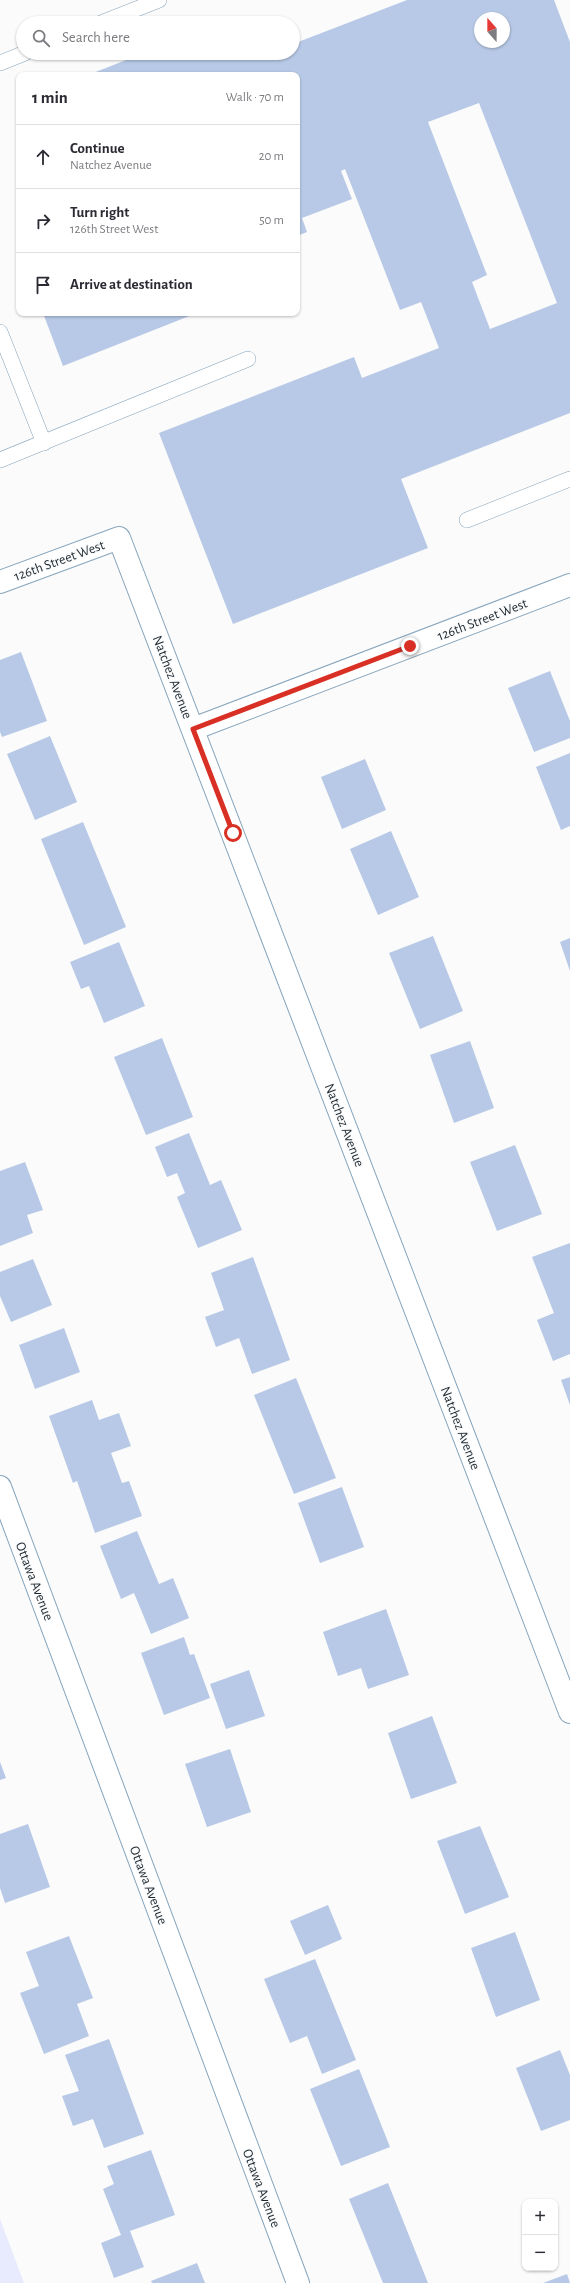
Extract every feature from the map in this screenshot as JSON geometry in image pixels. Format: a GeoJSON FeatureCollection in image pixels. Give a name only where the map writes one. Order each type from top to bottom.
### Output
{"type":"FeatureCollection","features":[{"type":"Feature","properties":{"kind":"street","name":"126th Street West"},"geometry":{"type":"LineString","coordinates":[[0,582],[119,538]]}},
{"type":"Feature","properties":{"kind":"street","name":"Natchez Avenue"},"geometry":{"type":"LineString","coordinates":[[119,538],[570,1712]]}},
{"type":"Feature","properties":{"kind":"street","name":"126th Street West"},"geometry":{"type":"LineString","coordinates":[[193,729],[570,585]]}},
{"type":"Feature","properties":{"kind":"street","name":"Ottawa Avenue"},"geometry":{"type":"LineString","coordinates":[[0,1487],[298,2283]]}},
{"type":"Feature","properties":{"kind":"lane"},"geometry":{"type":"LineString","coordinates":[[119,16],[159,0]]}},
{"type":"Feature","properties":{"kind":"lane"},"geometry":{"type":"LineString","coordinates":[[0,63],[16,57]]}},
{"type":"Feature","properties":{"kind":"lane"},"geometry":{"type":"LineString","coordinates":[[0,332],[5,357],[44,444]]}},
{"type":"Feature","properties":{"kind":"lane"},"geometry":{"type":"LineString","coordinates":[[0,460],[44,444],[248,359]]}},
{"type":"Feature","properties":{"kind":"lane"},"geometry":{"type":"LineString","coordinates":[[467,520],[570,479]]}},
{"type":"Feature","properties":{"kind":"shaded area"},"geometry":{"type":"Polygon","coordinates":[[[0,2219],[24,2283],[0,2283],[0,2219]]]}},
{"type":"Feature","properties":{"kind":"building"},"geometry":{"type":"Polygon","coordinates":[[[407,0],[554,0],[570,42],[570,413],[401,479],[428,548],[233,624],[159,433],[354,357],[362,378],[439,348],[421,302],[400,310],[345,169],[341,171],[352,199],[302,218],[307,232],[300,235],[300,72],[96,72],[126,60],[300,60],[300,41],[407,0]],[[479,103],[428,122],[487,275],[472,282],[490,329],[557,303],[479,103]]]}},
{"type":"Feature","properties":{"kind":"building"},"geometry":{"type":"Polygon","coordinates":[[[44,316],[189,316],[63,366],[44,316]]]}},
{"type":"Feature","properties":{"kind":"building"},"geometry":{"type":"Polygon","coordinates":[[[21,652],[47,721],[2,737],[0,732],[0,660],[21,652]]]}},
{"type":"Feature","properties":{"kind":"building"},"geometry":{"type":"Polygon","coordinates":[[[550,671],[570,721],[570,738],[534,752],[508,688],[550,671]]]}},
{"type":"Feature","properties":{"kind":"building"},"geometry":{"type":"Polygon","coordinates":[[[50,736],[77,802],[35,820],[7,754],[50,736]]]}},
{"type":"Feature","properties":{"kind":"building"},"geometry":{"type":"Polygon","coordinates":[[[570,753],[570,826],[561,830],[536,767],[570,753]]]}},
{"type":"Feature","properties":{"kind":"building"},"geometry":{"type":"Polygon","coordinates":[[[365,759],[386,810],[342,829],[321,777],[365,759]]]}},
{"type":"Feature","properties":{"kind":"building"},"geometry":{"type":"Polygon","coordinates":[[[83,822],[126,927],[84,945],[41,839],[83,822]]]}},
{"type":"Feature","properties":{"kind":"building"},"geometry":{"type":"Polygon","coordinates":[[[391,831],[419,897],[378,915],[350,849],[391,831]]]}},
{"type":"Feature","properties":{"kind":"building"},"geometry":{"type":"Polygon","coordinates":[[[433,936],[463,1011],[420,1029],[389,953],[433,936]]]}},
{"type":"Feature","properties":{"kind":"building"},"geometry":{"type":"Polygon","coordinates":[[[570,938],[570,971],[560,942],[570,938]]]}},
{"type":"Feature","properties":{"kind":"building"},"geometry":{"type":"Polygon","coordinates":[[[119,942],[145,1006],[104,1023],[89,986],[81,989],[70,962],[119,942]]]}},
{"type":"Feature","properties":{"kind":"building"},"geometry":{"type":"Polygon","coordinates":[[[162,1038],[193,1117],[146,1135],[114,1057],[162,1038]]]}},
{"type":"Feature","properties":{"kind":"building"},"geometry":{"type":"Polygon","coordinates":[[[470,1041],[494,1108],[454,1123],[430,1055],[470,1041]]]}},
{"type":"Feature","properties":{"kind":"building"},"geometry":{"type":"Polygon","coordinates":[[[189,1133],[210,1185],[221,1180],[242,1230],[198,1248],[177,1197],[185,1193],[177,1173],[167,1177],[155,1147],[189,1133]]]}},
{"type":"Feature","properties":{"kind":"building"},"geometry":{"type":"Polygon","coordinates":[[[515,1145],[542,1214],[497,1231],[470,1162],[515,1145]]]}},
{"type":"Feature","properties":{"kind":"building"},"geometry":{"type":"Polygon","coordinates":[[[25,1162],[43,1210],[27,1215],[33,1233],[0,1246],[0,1171],[25,1162]]]}},
{"type":"Feature","properties":{"kind":"building"},"geometry":{"type":"Polygon","coordinates":[[[570,1243],[570,1354],[553,1361],[537,1320],[554,1313],[532,1257],[570,1243]]]}},
{"type":"Feature","properties":{"kind":"building"},"geometry":{"type":"Polygon","coordinates":[[[253,1257],[290,1360],[252,1374],[239,1338],[216,1347],[205,1317],[224,1310],[211,1273],[253,1257]]]}},
{"type":"Feature","properties":{"kind":"building"},"geometry":{"type":"Polygon","coordinates":[[[33,1259],[52,1305],[11,1322],[0,1296],[0,1272],[33,1259]]]}},
{"type":"Feature","properties":{"kind":"building"},"geometry":{"type":"Polygon","coordinates":[[[64,1328],[80,1372],[35,1389],[19,1345],[64,1328]]]}},
{"type":"Feature","properties":{"kind":"building"},"geometry":{"type":"Polygon","coordinates":[[[570,1377],[570,1405],[561,1380],[570,1377]]]}},
{"type":"Feature","properties":{"kind":"building"},"geometry":{"type":"Polygon","coordinates":[[[296,1378],[336,1478],[294,1494],[254,1395],[296,1378]]]}},
{"type":"Feature","properties":{"kind":"building"},"geometry":{"type":"Polygon","coordinates":[[[92,1400],[99,1420],[119,1413],[131,1446],[111,1453],[122,1483],[129,1481],[142,1516],[95,1533],[77,1481],[73,1483],[49,1416],[92,1400]]]}},
{"type":"Feature","properties":{"kind":"building"},"geometry":{"type":"Polygon","coordinates":[[[342,1487],[364,1547],[320,1563],[298,1503],[342,1487]]]}},
{"type":"Feature","properties":{"kind":"building"},"geometry":{"type":"Polygon","coordinates":[[[137,1531],[159,1584],[173,1578],[189,1618],[151,1634],[134,1593],[121,1599],[100,1546],[137,1531]]]}},
{"type":"Feature","properties":{"kind":"building"},"geometry":{"type":"Polygon","coordinates":[[[386,1609],[409,1675],[368,1689],[361,1668],[338,1676],[323,1632],[386,1609]]]}},
{"type":"Feature","properties":{"kind":"building"},"geometry":{"type":"Polygon","coordinates":[[[184,1637],[190,1655],[194,1654],[210,1698],[164,1715],[141,1653],[184,1637]]]}},
{"type":"Feature","properties":{"kind":"building"},"geometry":{"type":"Polygon","coordinates":[[[249,1670],[265,1716],[226,1729],[210,1684],[249,1670]]]}},
{"type":"Feature","properties":{"kind":"building"},"geometry":{"type":"Polygon","coordinates":[[[432,1716],[457,1783],[411,1799],[388,1733],[432,1716]]]}},
{"type":"Feature","properties":{"kind":"building"},"geometry":{"type":"Polygon","coordinates":[[[230,1749],[251,1812],[207,1827],[185,1764],[230,1749]]]}},
{"type":"Feature","properties":{"kind":"building"},"geometry":{"type":"Polygon","coordinates":[[[0,1762],[6,1778],[0,1780],[0,1762]]]}},
{"type":"Feature","properties":{"kind":"building"},"geometry":{"type":"Polygon","coordinates":[[[28,1824],[50,1887],[5,1903],[0,1888],[0,1834],[28,1824]]]}},
{"type":"Feature","properties":{"kind":"building"},"geometry":{"type":"Polygon","coordinates":[[[480,1826],[509,1897],[465,1914],[437,1841],[480,1826]]]}},
{"type":"Feature","properties":{"kind":"building"},"geometry":{"type":"Polygon","coordinates":[[[328,1905],[342,1939],[305,1955],[290,1921],[328,1905]]]}},
{"type":"Feature","properties":{"kind":"building"},"geometry":{"type":"Polygon","coordinates":[[[515,1932],[540,2000],[496,2017],[471,1948],[515,1932]]]}},
{"type":"Feature","properties":{"kind":"building"},"geometry":{"type":"Polygon","coordinates":[[[69,1936],[93,1998],[77,2004],[89,2036],[44,2054],[20,1993],[39,1986],[26,1952],[69,1936]]]}},
{"type":"Feature","properties":{"kind":"building"},"geometry":{"type":"Polygon","coordinates":[[[315,1959],[356,2060],[322,2074],[307,2036],[290,2043],[264,1979],[315,1959]]]}},
{"type":"Feature","properties":{"kind":"building"},"geometry":{"type":"Polygon","coordinates":[[[109,2039],[144,2134],[104,2148],[93,2119],[73,2126],[62,2096],[79,2091],[65,2055],[109,2039]]]}},
{"type":"Feature","properties":{"kind":"building"},"geometry":{"type":"Polygon","coordinates":[[[560,2050],[570,2075],[570,2120],[541,2131],[516,2068],[560,2050]]]}},
{"type":"Feature","properties":{"kind":"building"},"geometry":{"type":"Polygon","coordinates":[[[359,2069],[390,2147],[341,2166],[310,2089],[359,2069]]]}},
{"type":"Feature","properties":{"kind":"building"},"geometry":{"type":"Polygon","coordinates":[[[151,2150],[175,2215],[130,2231],[144,2267],[114,2278],[101,2243],[121,2235],[103,2189],[114,2184],[107,2166],[151,2150]]]}},
{"type":"Feature","properties":{"kind":"building"},"geometry":{"type":"Polygon","coordinates":[[[388,2183],[428,2283],[383,2283],[349,2199],[388,2183]]]}},
{"type":"Feature","properties":{"kind":"building"},"geometry":{"type":"Polygon","coordinates":[[[197,2263],[205,2283],[152,2283],[151,2281],[197,2263]]]}},
{"type":"Feature","properties":{"kind":"building"},"geometry":{"type":"Polygon","coordinates":[[[567,2274],[570,2283],[543,2283],[567,2274]]]}},
{"type":"Feature","properties":{"kind":"route"},"geometry":{"type":"LineString","coordinates":[[233,833],[193,729],[410,646]]}}]}
